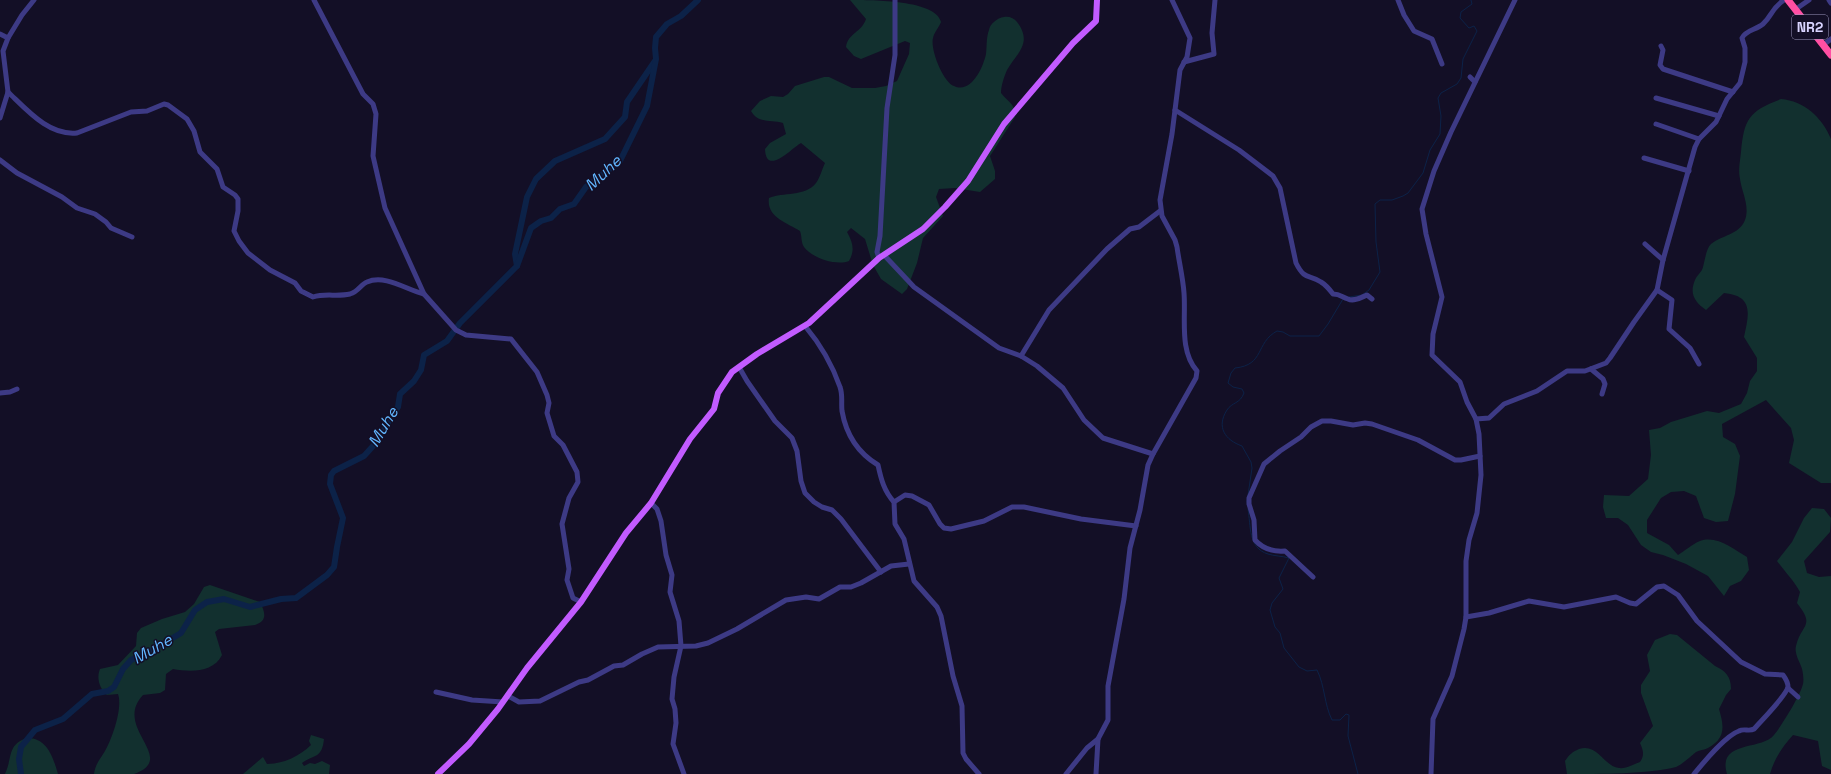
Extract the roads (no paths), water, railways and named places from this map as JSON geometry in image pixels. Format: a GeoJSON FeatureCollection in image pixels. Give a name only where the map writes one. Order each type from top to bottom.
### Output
{"type":"FeatureCollection","features":[{"type":"Feature","properties":{"kind":"highway","name":"NR2"},"geometry":{"type":"LineString","coordinates":[[1788,0],[1831,55]]}},
{"type":"Feature","properties":{"kind":"main road"},"geometry":{"type":"LineString","coordinates":[[438,774],[469,744],[508,696],[540,652],[581,602],[626,533],[651,503],[690,439],[714,409],[718,393],[725,380],[739,367],[757,354],[806,326],[882,257],[923,229],[946,207],[968,181],[1004,124],[1073,43],[1096,21],[1097,0]]}},
{"type":"Feature","properties":{"kind":"street"},"geometry":{"type":"LineString","coordinates":[[1,114],[8,92],[8,80],[3,58],[8,38],[22,15],[34,0]]}},
{"type":"Feature","properties":{"kind":"street"},"geometry":{"type":"LineString","coordinates":[[314,0],[363,94],[373,104],[376,114],[373,156],[385,208],[424,294],[454,329],[466,335],[511,339],[537,372],[547,395],[549,403],[547,413],[554,436],[563,445],[577,472],[578,482],[570,498],[562,524],[569,569],[567,580],[573,598],[581,602]]}},
{"type":"Feature","properties":{"kind":"street"},"geometry":{"type":"LineString","coordinates":[[895,0],[895,54],[887,108],[880,236],[877,252],[914,287],[999,348],[1021,356],[1037,366],[1062,388],[1084,420],[1103,438],[1153,454]]}},
{"type":"Feature","properties":{"kind":"street"},"geometry":{"type":"LineString","coordinates":[[1066,774],[1087,748],[1098,739],[1108,720],[1108,686],[1124,599],[1130,548],[1136,526],[1148,465],[1196,378],[1197,371],[1190,364],[1187,354],[1184,293],[1177,247],[1160,211],[1160,200],[1172,134],[1180,70],[1189,46],[1190,38],[1172,0]]}},
{"type":"Feature","properties":{"kind":"street"},"geometry":{"type":"LineString","coordinates":[[1184,62],[1214,54],[1212,33],[1215,0]]}},
{"type":"Feature","properties":{"kind":"street"},"geometry":{"type":"LineString","coordinates":[[1398,0],[1404,15],[1414,31],[1432,39],[1442,64]]}},
{"type":"Feature","properties":{"kind":"street"},"geometry":{"type":"LineString","coordinates":[[1432,774],[1433,719],[1452,676],[1460,648],[1466,617],[1466,561],[1477,513],[1481,475],[1479,434],[1476,419],[1467,402],[1460,382],[1432,354],[1433,334],[1442,297],[1422,211],[1434,171],[1515,0]]}},
{"type":"Feature","properties":{"kind":"street"},"geometry":{"type":"LineString","coordinates":[[1476,419],[1489,418],[1508,402],[1536,391],[1568,371],[1584,372],[1608,361],[1657,290],[1663,260],[1692,156],[1699,139],[1714,124],[1727,99],[1740,83],[1745,62],[1745,48],[1742,38],[1744,34],[1763,24],[1775,6],[1784,0]]}},
{"type":"Feature","properties":{"kind":"street"},"geometry":{"type":"LineString","coordinates":[[1796,9],[1809,0]]}},
{"type":"Feature","properties":{"kind":"street"},"geometry":{"type":"LineString","coordinates":[[0,34],[8,38]]}},
{"type":"Feature","properties":{"kind":"street"},"geometry":{"type":"LineString","coordinates":[[1823,45],[1831,39]]}},
{"type":"Feature","properties":{"kind":"street"},"geometry":{"type":"LineString","coordinates":[[1662,46],[1660,65],[1663,69],[1733,92]]}},
{"type":"Feature","properties":{"kind":"street"},"geometry":{"type":"LineString","coordinates":[[1470,77],[1475,82]]}},
{"type":"Feature","properties":{"kind":"street"},"geometry":{"type":"LineString","coordinates":[[8,92],[48,126],[70,134],[77,133],[131,112],[147,111],[164,104],[168,105],[187,119],[194,131],[200,152],[217,169],[224,187],[238,199],[239,205],[234,231],[239,241],[248,253],[270,270],[294,283],[301,290],[313,297],[323,294],[336,296],[350,294],[358,290],[366,282],[380,279],[424,294]]}},
{"type":"Feature","properties":{"kind":"street"},"geometry":{"type":"LineString","coordinates":[[1656,98],[1719,116]]}},
{"type":"Feature","properties":{"kind":"street"},"geometry":{"type":"LineString","coordinates":[[1175,110],[1239,150],[1273,176],[1280,188],[1296,263],[1303,274],[1309,278],[1321,282],[1333,294],[1339,294],[1349,300],[1367,296],[1372,299]]}},
{"type":"Feature","properties":{"kind":"street"},"geometry":{"type":"LineString","coordinates":[[1656,124],[1699,139]]}},
{"type":"Feature","properties":{"kind":"street"},"geometry":{"type":"LineString","coordinates":[[1644,158],[1689,170]]}},
{"type":"Feature","properties":{"kind":"street"},"geometry":{"type":"LineString","coordinates":[[0,160],[17,173],[62,197],[77,208],[95,214],[106,222],[111,228],[132,237]]}},
{"type":"Feature","properties":{"kind":"street"},"geometry":{"type":"LineString","coordinates":[[1021,356],[1049,310],[1107,249],[1130,230],[1139,227],[1160,211]]}},
{"type":"Feature","properties":{"kind":"street"},"geometry":{"type":"LineString","coordinates":[[1645,244],[1663,260]]}},
{"type":"Feature","properties":{"kind":"street"},"geometry":{"type":"LineString","coordinates":[[1657,290],[1672,300],[1669,329],[1690,348],[1699,364]]}},
{"type":"Feature","properties":{"kind":"street"},"geometry":{"type":"LineString","coordinates":[[806,326],[820,344],[831,363],[843,395],[842,411],[849,435],[867,459],[878,465],[882,482],[888,496],[894,502],[895,524],[904,539],[914,581],[937,607],[941,616],[953,676],[962,706],[963,753],[966,759],[979,774]]}},
{"type":"Feature","properties":{"kind":"street"},"geometry":{"type":"LineString","coordinates":[[739,367],[746,381],[775,421],[792,438],[797,451],[801,482],[805,493],[814,502],[822,507],[832,510],[841,519],[881,572]]}},
{"type":"Feature","properties":{"kind":"street"},"geometry":{"type":"LineString","coordinates":[[1591,369],[1603,379],[1605,384],[1602,394]]}},
{"type":"Feature","properties":{"kind":"street"},"geometry":{"type":"LineString","coordinates":[[0,393],[10,392],[17,389]]}},
{"type":"Feature","properties":{"kind":"street"},"geometry":{"type":"LineString","coordinates":[[1313,577],[1285,551],[1271,550],[1261,546],[1255,540],[1254,520],[1249,504],[1254,485],[1264,464],[1301,437],[1311,427],[1322,421],[1331,420],[1353,425],[1369,423],[1418,440],[1455,460],[1480,456]]}},
{"type":"Feature","properties":{"kind":"street"},"geometry":{"type":"LineString","coordinates":[[894,502],[905,494],[918,498],[930,505],[940,524],[944,528],[951,529],[984,521],[1012,507],[1024,507],[1109,524],[1136,526]]}},
{"type":"Feature","properties":{"kind":"street"},"geometry":{"type":"LineString","coordinates":[[651,503],[657,510],[661,520],[666,555],[672,576],[670,592],[679,621],[681,646],[674,677],[672,699],[675,709],[676,723],[672,744],[684,774]]}},
{"type":"Feature","properties":{"kind":"street"},"geometry":{"type":"LineString","coordinates":[[508,696],[519,702],[540,701],[579,682],[588,680],[614,666],[623,665],[658,647],[696,646],[719,639],[786,600],[806,597],[819,599],[840,587],[852,587],[890,566],[909,564]]}},
{"type":"Feature","properties":{"kind":"street"},"geometry":{"type":"LineString","coordinates":[[1466,617],[1489,613],[1529,601],[1564,607],[1616,597],[1636,604],[1657,587],[1664,586],[1678,595],[1698,621],[1733,656],[1741,662],[1765,674],[1783,675],[1786,679],[1788,688],[1798,697]]}},
{"type":"Feature","properties":{"kind":"street"},"geometry":{"type":"LineString","coordinates":[[1694,774],[1710,754],[1736,732],[1742,730],[1753,730],[1778,703],[1788,688]]}},
{"type":"Feature","properties":{"kind":"street"},"geometry":{"type":"LineString","coordinates":[[436,692],[472,700],[503,702]]}},
{"type":"Feature","properties":{"kind":"street"},"geometry":{"type":"LineString","coordinates":[[1096,774],[1098,739]]}},
{"type":"Feature","properties":{"kind":"waterway","name":"Muhe"},"geometry":{"type":"LineString","coordinates":[[21,774],[19,759],[21,747],[35,730],[63,719],[92,694],[108,691],[114,687],[123,669],[131,660],[151,651],[181,633],[195,610],[207,602],[224,599],[250,607],[281,599],[296,598],[327,575],[334,567],[343,518],[330,484],[331,475],[334,471],[364,456],[374,445],[398,407],[400,394],[414,381],[421,370],[424,355],[447,341],[460,323],[517,266],[531,228],[541,221],[551,218],[560,209],[574,204],[586,187],[620,161],[647,106],[656,59],[656,37],[667,24],[681,16],[698,0]]}},
{"type":"Feature","properties":{"kind":"waterway"},"geometry":{"type":"LineString","coordinates":[[1349,297],[1362,295],[1369,290],[1380,272],[1376,242],[1375,204],[1380,200],[1392,200],[1408,193],[1423,173],[1430,150],[1440,134],[1441,116],[1438,98],[1441,93],[1457,84],[1461,78],[1463,59],[1477,31],[1474,26],[1469,28],[1460,18],[1461,12],[1472,4],[1471,0]]}},
{"type":"Feature","properties":{"kind":"waterway"},"geometry":{"type":"LineString","coordinates":[[517,266],[515,254],[527,197],[536,179],[555,161],[605,139],[625,117],[627,102],[655,61]]}},
{"type":"Feature","properties":{"kind":"waterway"},"geometry":{"type":"LineString","coordinates":[[1247,502],[1252,468],[1251,462],[1242,446],[1231,440],[1224,432],[1222,427],[1222,422],[1227,410],[1238,401],[1244,393],[1242,389],[1233,387],[1228,383],[1231,373],[1235,368],[1251,363],[1256,358],[1265,341],[1277,331],[1283,332],[1290,336],[1319,336],[1343,299]]}},
{"type":"Feature","properties":{"kind":"waterway"},"geometry":{"type":"LineString","coordinates":[[1248,509],[1250,529],[1257,547],[1268,554],[1289,558],[1279,578],[1283,589],[1272,603],[1270,610],[1275,627],[1280,633],[1284,648],[1299,667],[1307,671],[1317,670],[1322,682],[1327,708],[1332,720],[1340,720],[1346,714],[1349,715],[1348,736],[1358,774]]}}]}
